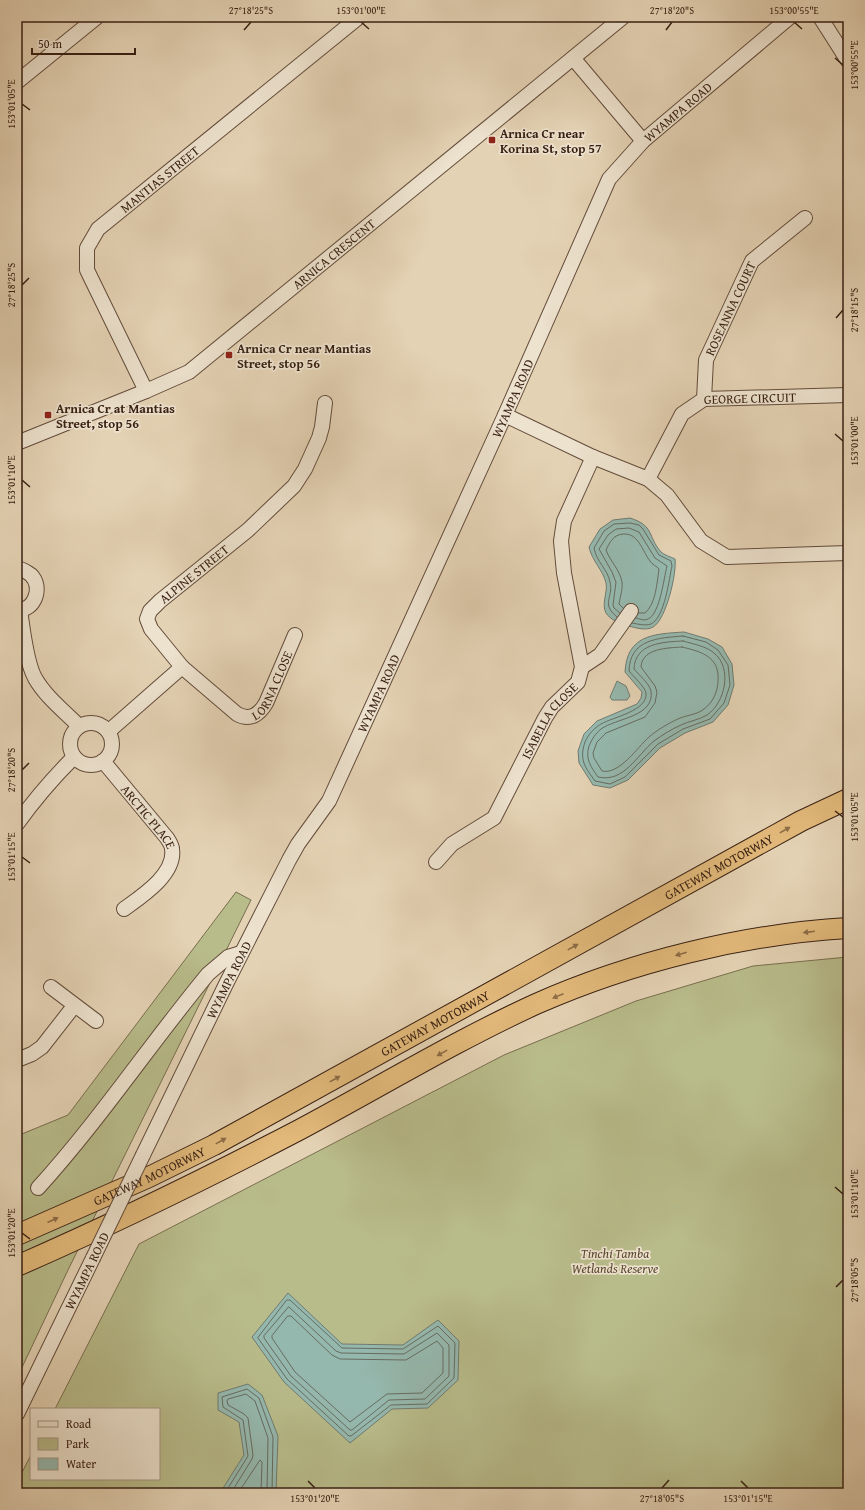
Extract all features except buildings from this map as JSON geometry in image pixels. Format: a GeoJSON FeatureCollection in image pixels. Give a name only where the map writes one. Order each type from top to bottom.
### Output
{"type":"FeatureCollection","features":[{"type":"Feature","properties":{"kind":"highway","name":"GATEWAY MOTORWAY"},"geometry":{"type":"LineString","coordinates":[[17,1235],[149,1177],[214,1145],[801,821],[848,799]]}},
{"type":"Feature","properties":{"kind":"highway","name":"GATEWAY MOTORWAY"},"geometry":{"type":"LineString","coordinates":[[17,1266],[141,1210],[300,1129],[495,1024],[567,992],[628,970],[690,952],[789,934],[848,928]]}},
{"type":"Feature","properties":{"kind":"street"},"geometry":{"type":"LineString","coordinates":[[17,82],[97,17]]}},
{"type":"Feature","properties":{"kind":"street","name":"MANTIAS STREET"},"geometry":{"type":"LineString","coordinates":[[146,391],[87,270],[87,248],[98,230],[360,17]]}},
{"type":"Feature","properties":{"kind":"street","name":"ARNICA CRESCENT"},"geometry":{"type":"LineString","coordinates":[[17,443],[189,372],[623,17]]}},
{"type":"Feature","properties":{"kind":"street","name":"WYAMPA ROAD"},"geometry":{"type":"LineString","coordinates":[[17,1414],[241,953],[298,844],[329,801],[505,415],[609,179],[643,141],[790,17]]}},
{"type":"Feature","properties":{"kind":"street"},"geometry":{"type":"LineString","coordinates":[[820,17],[848,61]]}},
{"type":"Feature","properties":{"kind":"street"},"geometry":{"type":"LineString","coordinates":[[573,58],[643,141]]}},
{"type":"Feature","properties":{"kind":"street","name":"ROSEANNA COURT"},"geometry":{"type":"LineString","coordinates":[[704,400],[706,360],[752,261],[805,218]]}},
{"type":"Feature","properties":{"kind":"street","name":"GEORGE CIRCUIT"},"geometry":{"type":"LineString","coordinates":[[648,479],[682,414],[704,400],[848,395]]}},
{"type":"Feature","properties":{"kind":"street","name":"ALPINE STREET"},"geometry":{"type":"LineString","coordinates":[[182,667],[151,629],[147,619],[150,611],[160,601],[248,530],[294,486],[305,469],[319,438],[325,403]]}},
{"type":"Feature","properties":{"kind":"street"},"geometry":{"type":"LineString","coordinates":[[505,415],[593,457],[648,479],[667,495],[701,541],[727,557],[848,553]]}},
{"type":"Feature","properties":{"kind":"street","name":"ISABELLA CLOSE"},"geometry":{"type":"LineString","coordinates":[[436,862],[452,844],[494,818],[545,718],[552,707],[578,682],[582,667],[564,573],[561,541],[564,521],[593,457]]}},
{"type":"Feature","properties":{"kind":"street"},"geometry":{"type":"LineString","coordinates":[[17,562],[17,568],[31,575],[37,588],[33,603],[27,608],[19,610],[29,661],[34,677],[54,702],[79,726]]}},
{"type":"Feature","properties":{"kind":"street"},"geometry":{"type":"LineString","coordinates":[[582,667],[600,655],[631,611]]}},
{"type":"Feature","properties":{"kind":"street","name":"LORNA CLOSE"},"geometry":{"type":"LineString","coordinates":[[182,667],[237,714],[242,717],[251,717],[260,712],[266,704],[295,635]]}},
{"type":"Feature","properties":{"kind":"street"},"geometry":{"type":"LineString","coordinates":[[109,731],[182,667]]}},
{"type":"Feature","properties":{"kind":"street"},"geometry":{"type":"LineString","coordinates":[[94,722],[102,725],[109,731],[112,739],[112,747],[109,755],[103,761],[88,765],[80,762],[74,757],[70,741],[72,733],[79,726],[85,723],[94,722]]}},
{"type":"Feature","properties":{"kind":"street"},"geometry":{"type":"LineString","coordinates":[[17,824],[57,773],[74,757]]}},
{"type":"Feature","properties":{"kind":"street","name":"ARCTIC PLACE"},"geometry":{"type":"LineString","coordinates":[[103,761],[167,838],[172,848],[172,862],[167,872],[159,881],[124,909]]}},
{"type":"Feature","properties":{"kind":"street"},"geometry":{"type":"LineString","coordinates":[[38,1188],[91,1124],[208,974],[228,957],[241,953]]}},
{"type":"Feature","properties":{"kind":"street"},"geometry":{"type":"LineString","coordinates":[[51,987],[74,1006],[96,1021]]}},
{"type":"Feature","properties":{"kind":"street"},"geometry":{"type":"LineString","coordinates":[[17,1060],[32,1054],[42,1046],[74,1006]]}},
{"type":"Feature","properties":{"kind":"green space"},"geometry":{"type":"Polygon","coordinates":[[[236,892],[251,900],[68,1270],[17,1378],[17,1136],[68,1115],[236,892]]]}},
{"type":"Feature","properties":{"kind":"green space","name":"Tinchi Tamba Wetlands Reserve"},"geometry":{"type":"Polygon","coordinates":[[[848,957],[848,1493],[17,1493],[17,1482],[30,1457],[30,1480],[160,1480],[160,1408],[56,1408],[139,1244],[504,1055],[636,1001],[753,966],[848,957]]]}},
{"type":"Feature","properties":{"kind":"water"},"geometry":{"type":"Polygon","coordinates":[[[630,518],[643,524],[650,532],[661,552],[675,559],[670,596],[666,606],[658,623],[647,629],[620,623],[610,618],[606,613],[604,606],[606,590],[605,578],[592,557],[589,547],[600,529],[613,520],[630,518]]]}},
{"type":"Feature","properties":{"kind":"water"},"geometry":{"type":"Polygon","coordinates":[[[684,632],[708,639],[722,647],[732,664],[734,685],[728,705],[713,722],[685,733],[660,748],[628,780],[610,788],[593,785],[579,763],[578,751],[584,734],[597,721],[637,704],[641,698],[642,692],[625,672],[627,660],[631,650],[636,644],[652,636],[684,632]]]}},
{"type":"Feature","properties":{"kind":"water"},"geometry":{"type":"Polygon","coordinates":[[[617,681],[626,686],[630,696],[627,700],[612,700],[610,697],[617,681]]]}},
{"type":"Feature","properties":{"kind":"water"},"geometry":{"type":"Polygon","coordinates":[[[288,1293],[342,1344],[403,1345],[438,1320],[459,1341],[458,1380],[428,1408],[392,1409],[350,1443],[284,1382],[252,1337],[288,1293]]]}},
{"type":"Feature","properties":{"kind":"water"},"geometry":{"type":"Polygon","coordinates":[[[248,1384],[262,1395],[278,1436],[276,1493],[220,1493],[244,1455],[239,1422],[218,1410],[218,1393],[248,1384]]]}},
{"type":"Feature","properties":{"kind":"place","name":"Arnica Cr near Korina St, stop 57"},"geometry":{"type":"Point","coordinates":[492,140]}},
{"type":"Feature","properties":{"kind":"place","name":"Arnica Cr near Mantias Street, stop 56"},"geometry":{"type":"Point","coordinates":[229,355]}},
{"type":"Feature","properties":{"kind":"place","name":"Arnica Cr at Mantias Street, stop 56"},"geometry":{"type":"Point","coordinates":[48,415]}}]}
